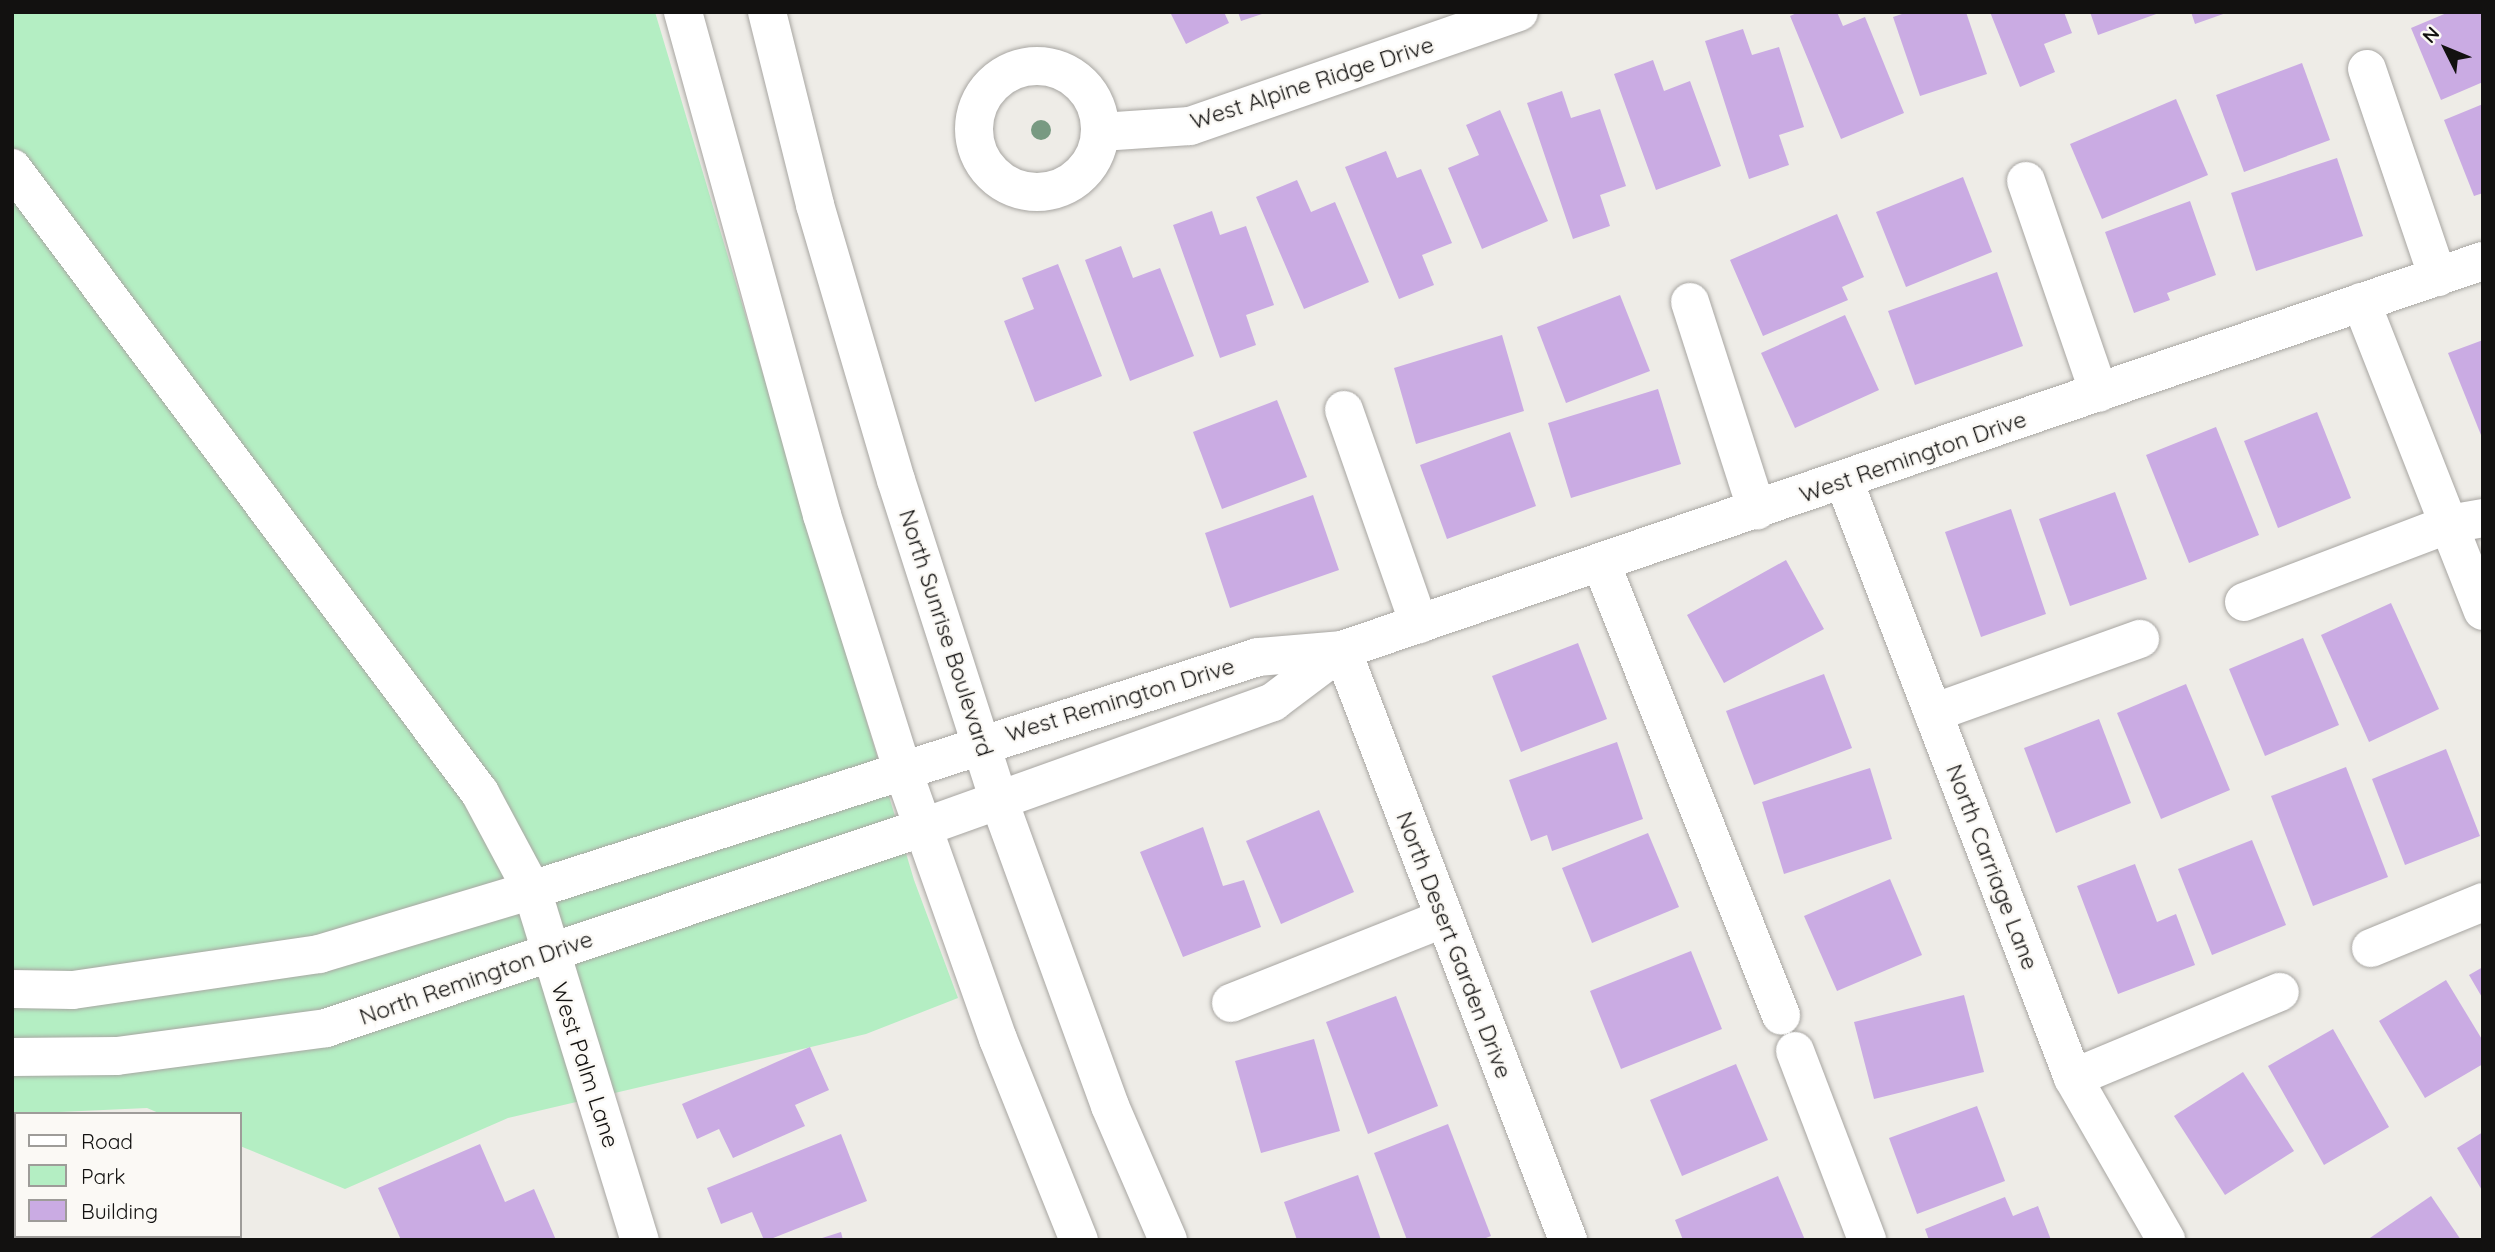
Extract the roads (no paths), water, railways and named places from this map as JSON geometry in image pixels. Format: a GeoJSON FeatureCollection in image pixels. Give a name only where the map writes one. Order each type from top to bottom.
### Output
{"type":"FeatureCollection","features":[{"type":"Feature","properties":{"kind":"street"},"geometry":{"type":"LineString","coordinates":[[682,12],[822,515],[902,768],[998,1039],[1079,1240]]}},
{"type":"Feature","properties":{"kind":"street","name":"North Sunrise Boulevard"},"geometry":{"type":"LineString","coordinates":[[767,12],[816,205],[896,480],[998,799],[1110,1106],[1168,1240]]}},
{"type":"Feature","properties":{"kind":"street","name":"West Alpine Ridge Drive"},"geometry":{"type":"LineString","coordinates":[[1101,132],[1189,126],[1519,12]]}},
{"type":"Feature","properties":{"kind":"street"},"geometry":{"type":"LineString","coordinates":[[2367,69],[2438,277]]}},
{"type":"Feature","properties":{"kind":"street","name":"West Palm Lane"},"geometry":{"type":"LineString","coordinates":[[12,168],[480,793],[532,890],[549,953],[640,1240]]}},
{"type":"Feature","properties":{"kind":"street"},"geometry":{"type":"LineString","coordinates":[[2026,181],[2099,393]]}},
{"type":"Feature","properties":{"kind":"street","name":"West Remington Drive"},"geometry":{"type":"LineString","coordinates":[[902,768],[1258,657],[1342,650],[1757,511],[2483,261]]}},
{"type":"Feature","properties":{"kind":"street"},"geometry":{"type":"LineString","coordinates":[[1689,302],[1757,511]]}},
{"type":"Feature","properties":{"kind":"street"},"geometry":{"type":"LineString","coordinates":[[2361,302],[2466,521],[2483,611]]}},
{"type":"Feature","properties":{"kind":"street"},"geometry":{"type":"LineString","coordinates":[[1344,410],[1419,624]]}},
{"type":"Feature","properties":{"kind":"street","name":"North Carriage Lane"},"geometry":{"type":"LineString","coordinates":[[1844,481],[2073,1079],[2166,1240]]}},
{"type":"Feature","properties":{"kind":"street"},"geometry":{"type":"LineString","coordinates":[[2244,601],[2466,521]]}},
{"type":"Feature","properties":{"kind":"street"},"geometry":{"type":"LineString","coordinates":[[1601,563],[1788,1033],[1867,1240]]}},
{"type":"Feature","properties":{"kind":"street"},"geometry":{"type":"LineString","coordinates":[[1933,713],[2140,639]]}},
{"type":"Feature","properties":{"kind":"street","name":"West Remington Drive"},"geometry":{"type":"LineString","coordinates":[[925,827],[1273,702],[1342,650]]}},
{"type":"Feature","properties":{"kind":"street","name":"North Desert Garden Drive"},"geometry":{"type":"LineString","coordinates":[[1342,650],[1442,919],[1568,1240]]}},
{"type":"Feature","properties":{"kind":"street"},"geometry":{"type":"LineString","coordinates":[[12,989],[73,990],[319,954],[532,890],[902,768]]}},
{"type":"Feature","properties":{"kind":"street","name":"North Remington Drive"},"geometry":{"type":"LineString","coordinates":[[12,1057],[117,1056],[326,1028],[925,827]]}},
{"type":"Feature","properties":{"kind":"street"},"geometry":{"type":"LineString","coordinates":[[2371,948],[2483,902]]}},
{"type":"Feature","properties":{"kind":"street"},"geometry":{"type":"LineString","coordinates":[[1231,1003],[1442,919]]}},
{"type":"Feature","properties":{"kind":"street"},"geometry":{"type":"LineString","coordinates":[[2073,1079],[2280,992]]}}]}
